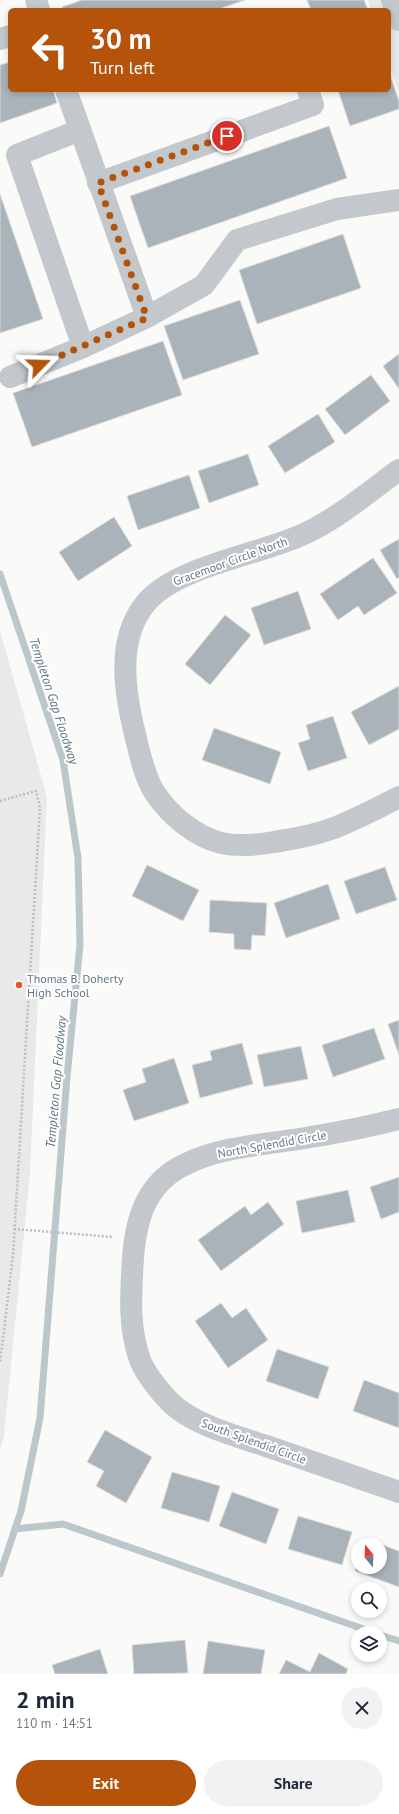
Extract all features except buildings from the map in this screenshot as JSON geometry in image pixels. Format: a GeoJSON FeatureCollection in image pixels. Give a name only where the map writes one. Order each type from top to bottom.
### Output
{"type":"FeatureCollection","features":[{"type":"Feature","properties":{"kind":"street"},"geometry":{"type":"LineString","coordinates":[[392,0],[399,20]]}},
{"type":"Feature","properties":{"kind":"street"},"geometry":{"type":"LineString","coordinates":[[67,92],[147,318]]}},
{"type":"Feature","properties":{"kind":"street"},"geometry":{"type":"LineString","coordinates":[[98,183],[312,105],[309,92]]}},
{"type":"Feature","properties":{"kind":"street"},"geometry":{"type":"LineString","coordinates":[[80,130],[17,154],[83,347]]}},
{"type":"Feature","properties":{"kind":"street"},"geometry":{"type":"LineString","coordinates":[[10,377],[83,347],[147,318],[204,285],[237,240],[337,210],[399,200]]}},
{"type":"Feature","properties":{"kind":"street","name":"Gracemoor Circle North"},"geometry":{"type":"LineString","coordinates":[[399,470],[322,525],[297,537],[197,571],[168,584],[145,603],[132,627],[126,649],[126,680],[132,721],[143,765],[154,792],[172,814],[195,832],[221,843],[251,846],[300,838],[333,828],[399,797]]}},
{"type":"Feature","properties":{"kind":"street","name":"North Splendid Circle"},"geometry":{"type":"LineString","coordinates":[[132,1281],[135,1239],[140,1213],[150,1194],[167,1176],[185,1164],[213,1153],[374,1126],[399,1118]]}},
{"type":"Feature","properties":{"kind":"street","name":"South Splendid Circle"},"geometry":{"type":"LineString","coordinates":[[132,1281],[130,1307],[132,1332],[140,1361],[156,1386],[177,1409],[210,1427],[399,1492]]}},
{"type":"Feature","properties":{"kind":"path"},"geometry":{"type":"LineString","coordinates":[[0,801],[36,791],[40,808],[14,1230],[0,1363]]}},
{"type":"Feature","properties":{"kind":"path"},"geometry":{"type":"LineString","coordinates":[[14,1230],[135,1239]]}},
{"type":"Feature","properties":{"kind":"shaded area"},"geometry":{"type":"Polygon","coordinates":[[[368,0],[399,0],[399,93],[391,69],[391,8],[370,8],[368,0]]]}},
{"type":"Feature","properties":{"kind":"shaded area","name":"Thomas B. Doherty High School"},"geometry":{"type":"Polygon","coordinates":[[[0,631],[47,797],[30,1174],[4,1436],[0,1452],[0,631]]]}},
{"type":"Feature","properties":{"kind":"waterway","name":"Templeton Gap Floodway"},"geometry":{"type":"LineString","coordinates":[[0,574],[63,760],[78,858],[80,945],[67,1077],[40,1418],[21,1511],[0,1574]]}},
{"type":"Feature","properties":{"kind":"waterway"},"geometry":{"type":"LineString","coordinates":[[15,1529],[63,1524],[355,1626]]}},
{"type":"Feature","properties":{"kind":"waterway"},"geometry":{"type":"LineString","coordinates":[[387,1637],[399,1641]]}},
{"type":"Feature","properties":{"kind":"place","name":"Thomas B. Doherty High School"},"geometry":{"type":"Point","coordinates":[19,985]}},
{"type":"Feature","properties":{"kind":"route"},"geometry":{"type":"LineString","coordinates":[[39,365],[147,318],[98,183],[227,136]]}}]}
